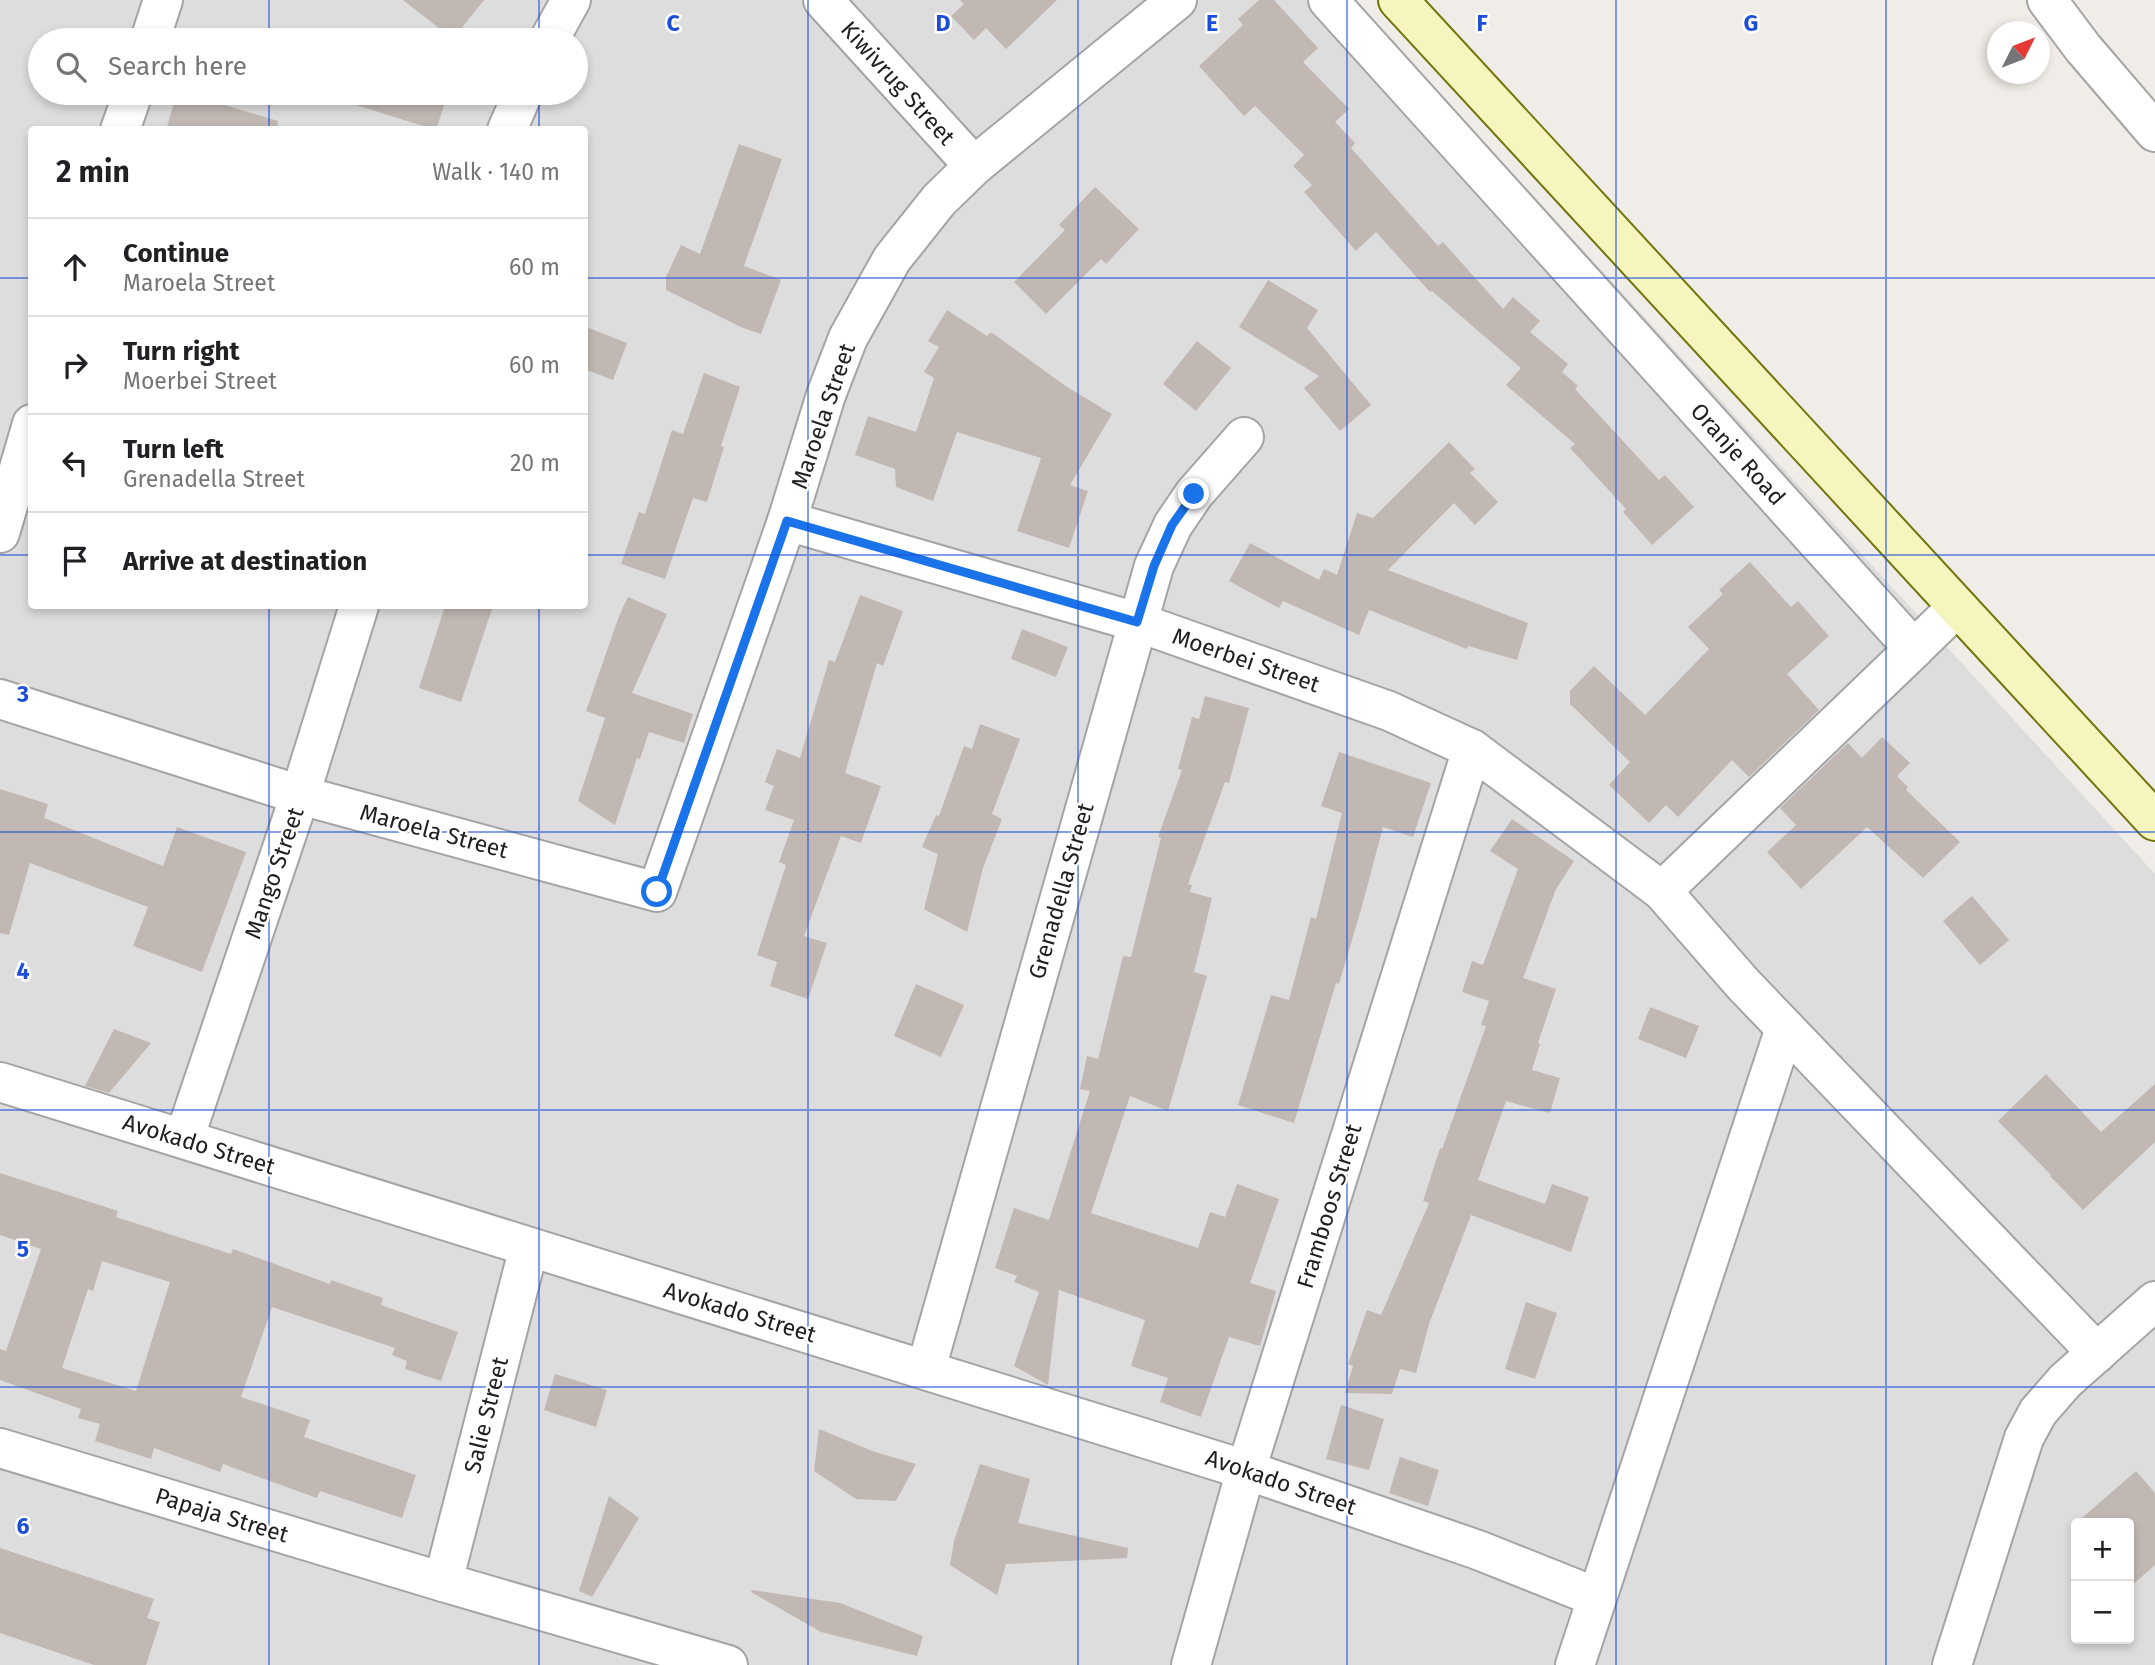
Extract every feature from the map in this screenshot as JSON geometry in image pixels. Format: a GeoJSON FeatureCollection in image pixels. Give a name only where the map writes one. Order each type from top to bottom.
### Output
{"type":"FeatureCollection","features":[{"type":"Feature","properties":{"kind":"street"},"geometry":{"type":"LineString","coordinates":[[154,28],[163,0]]}},
{"type":"Feature","properties":{"kind":"street"},"geometry":{"type":"LineString","coordinates":[[555,28],[570,0]]}},
{"type":"Feature","properties":{"kind":"street","name":"Kiwivrug Street"},"geometry":{"type":"LineString","coordinates":[[823,0],[974,166]]}},
{"type":"Feature","properties":{"kind":"street","name":"Maroela Street"},"geometry":{"type":"LineString","coordinates":[[0,699],[300,794],[657,892],[787,521],[826,395],[848,338],[892,259],[939,200],[974,166],[1177,0]]}},
{"type":"Feature","properties":{"kind":"street","name":"Oranje Road"},"geometry":{"type":"LineString","coordinates":[[1328,0],[1914,649]]}},
{"type":"Feature","properties":{"kind":"street"},"geometry":{"type":"LineString","coordinates":[[1398,0],[2155,821]]}},
{"type":"Feature","properties":{"kind":"street"},"geometry":{"type":"LineString","coordinates":[[2047,0],[2083,48],[2155,132]]}},
{"type":"Feature","properties":{"kind":"street"},"geometry":{"type":"LineString","coordinates":[[121,126],[128,105]]}},
{"type":"Feature","properties":{"kind":"street"},"geometry":{"type":"LineString","coordinates":[[509,126],[518,105]]}},
{"type":"Feature","properties":{"kind":"street","name":"Grenadella Street"},"geometry":{"type":"LineString","coordinates":[[926,1369],[1154,566],[1172,525],[1210,473],[1244,437]]}},
{"type":"Feature","properties":{"kind":"street"},"geometry":{"type":"LineString","coordinates":[[0,533],[28,438]]}},
{"type":"Feature","properties":{"kind":"street","name":"Moerbei Street"},"geometry":{"type":"LineString","coordinates":[[787,521],[1137,622],[1389,711],[1472,748],[1662,891],[1743,984],[2097,1353]]}},
{"type":"Feature","properties":{"kind":"street"},"geometry":{"type":"LineString","coordinates":[[1662,891],[1957,607]]}},
{"type":"Feature","properties":{"kind":"street","name":"Mango Street"},"geometry":{"type":"LineString","coordinates":[[184,1139],[300,794],[358,609]]}},
{"type":"Feature","properties":{"kind":"street","name":"Framboos Street"},"geometry":{"type":"LineString","coordinates":[[1191,1665],[1246,1469],[1472,748]]}},
{"type":"Feature","properties":{"kind":"street"},"geometry":{"type":"LineString","coordinates":[[1575,1665],[1785,1028]]}},
{"type":"Feature","properties":{"kind":"street","name":"Avokado Street"},"geometry":{"type":"LineString","coordinates":[[0,1082],[1246,1469],[1478,1550],[1596,1597]]}},
{"type":"Feature","properties":{"kind":"street","name":"Salie Street"},"geometry":{"type":"LineString","coordinates":[[443,1582],[529,1247]]}},
{"type":"Feature","properties":{"kind":"street"},"geometry":{"type":"LineString","coordinates":[[1952,1665],[2024,1438],[2038,1412],[2065,1381],[2155,1301]]}},
{"type":"Feature","properties":{"kind":"street","name":"Papaja Street"},"geometry":{"type":"LineString","coordinates":[[0,1448],[728,1665]]}},
{"type":"Feature","properties":{"kind":"shaded area"},"geometry":{"type":"Polygon","coordinates":[[[0,0],[1354,0],[2155,874],[2155,1665],[0,1665],[0,0]]]}},
{"type":"Feature","properties":{"kind":"building"},"geometry":{"type":"Polygon","coordinates":[[[403,0],[484,0],[462,28],[439,28],[403,0]]]}},
{"type":"Feature","properties":{"kind":"building"},"geometry":{"type":"Polygon","coordinates":[[[960,0],[1057,0],[1006,49],[986,28],[974,40],[951,16],[964,4],[960,0]]]}},
{"type":"Feature","properties":{"kind":"building"},"geometry":{"type":"Polygon","coordinates":[[[1259,0],[1274,0],[1318,48],[1303,62],[1349,109],[1335,122],[1355,143],[1351,148],[1438,246],[1443,242],[1503,309],[1513,297],[1540,321],[1530,332],[1568,364],[1562,372],[1578,386],[1575,389],[1659,480],[1665,475],[1694,507],[1652,545],[1623,512],[1626,509],[1570,448],[1575,444],[1506,385],[1521,368],[1430,292],[1376,232],[1356,251],[1304,192],[1312,185],[1293,166],[1304,155],[1255,106],[1244,116],[1199,66],[1243,25],[1238,19],[1259,0]]]}},
{"type":"Feature","properties":{"kind":"building"},"geometry":{"type":"Polygon","coordinates":[[[173,105],[225,105],[278,121],[277,126],[167,126],[173,105]]]}},
{"type":"Feature","properties":{"kind":"building"},"geometry":{"type":"Polygon","coordinates":[[[356,105],[444,105],[437,126],[423,126],[356,105]]]}},
{"type":"Feature","properties":{"kind":"building"},"geometry":{"type":"Polygon","coordinates":[[[739,144],[782,159],[744,266],[781,280],[761,334],[743,328],[666,290],[666,277],[681,245],[700,254],[739,144]]]}},
{"type":"Feature","properties":{"kind":"building"},"geometry":{"type":"Polygon","coordinates":[[[1095,187],[1139,229],[1106,264],[1101,259],[1046,314],[1014,282],[1065,230],[1059,225],[1095,187]]]}},
{"type":"Feature","properties":{"kind":"building"},"geometry":{"type":"Polygon","coordinates":[[[1268,280],[1318,310],[1307,328],[1371,405],[1340,431],[1304,388],[1319,376],[1239,327],[1268,280]]]}},
{"type":"Feature","properties":{"kind":"building"},"geometry":{"type":"Polygon","coordinates":[[[947,310],[987,336],[991,332],[1067,387],[1112,414],[1070,485],[1088,491],[1069,548],[1017,531],[1041,458],[957,432],[933,501],[896,487],[895,469],[855,455],[868,416],[916,432],[934,378],[924,372],[939,347],[928,341],[947,310]]]}},
{"type":"Feature","properties":{"kind":"building"},"geometry":{"type":"Polygon","coordinates":[[[588,328],[627,343],[613,380],[588,371],[588,328]]]}},
{"type":"Feature","properties":{"kind":"building"},"geometry":{"type":"Polygon","coordinates":[[[1197,341],[1231,368],[1196,411],[1163,384],[1197,341]]]}},
{"type":"Feature","properties":{"kind":"building"},"geometry":{"type":"Polygon","coordinates":[[[704,373],[740,387],[707,502],[693,498],[665,579],[621,564],[639,512],[645,514],[672,430],[683,434],[704,373]]]}},
{"type":"Feature","properties":{"kind":"building"},"geometry":{"type":"Polygon","coordinates":[[[1449,442],[1475,469],[1470,473],[1498,502],[1475,525],[1454,503],[1388,570],[1528,623],[1517,660],[1468,646],[1467,649],[1369,610],[1359,635],[1283,601],[1279,608],[1229,581],[1250,543],[1319,580],[1324,569],[1337,575],[1357,513],[1373,518],[1449,442]]]}},
{"type":"Feature","properties":{"kind":"building"},"geometry":{"type":"Polygon","coordinates":[[[1750,562],[1791,607],[1798,601],[1829,636],[1787,674],[1819,710],[1749,777],[1732,760],[1678,817],[1666,805],[1649,823],[1609,785],[1630,762],[1570,704],[1570,691],[1594,666],[1645,715],[1709,649],[1688,627],[1723,594],[1719,590],[1750,562]]]}},
{"type":"Feature","properties":{"kind":"building"},"geometry":{"type":"Polygon","coordinates":[[[860,595],[903,611],[883,666],[877,663],[845,773],[881,786],[861,843],[841,836],[804,936],[827,943],[808,999],[770,986],[777,962],[757,955],[786,865],[779,862],[794,820],[765,810],[774,786],[765,782],[777,749],[800,758],[829,660],[835,662],[860,595]]]}},
{"type":"Feature","properties":{"kind":"building"},"geometry":{"type":"Polygon","coordinates":[[[628,597],[667,614],[632,693],[693,714],[684,743],[649,732],[640,759],[637,758],[615,825],[578,801],[605,718],[586,711],[628,597]]]}},
{"type":"Feature","properties":{"kind":"building"},"geometry":{"type":"Polygon","coordinates":[[[444,609],[492,609],[461,702],[419,688],[444,609]]]}},
{"type":"Feature","properties":{"kind":"building"},"geometry":{"type":"Polygon","coordinates":[[[1022,629],[1068,647],[1056,677],[1011,659],[1022,629]]]}},
{"type":"Feature","properties":{"kind":"building"},"geometry":{"type":"Polygon","coordinates":[[[1205,696],[1249,708],[1229,783],[1225,782],[1188,884],[1192,885],[1190,892],[1212,898],[1194,972],[1207,976],[1168,1111],[1130,1096],[1091,1213],[1198,1248],[1210,1212],[1225,1217],[1237,1184],[1279,1199],[1250,1283],[1276,1291],[1260,1346],[1229,1337],[1201,1417],[1160,1402],[1168,1378],[1131,1366],[1145,1320],[1059,1290],[1048,1385],[1014,1366],[1039,1292],[1014,1282],[1017,1276],[995,1268],[1014,1208],[1049,1220],[1090,1091],[1080,1089],[1087,1056],[1098,1059],[1123,956],[1131,957],[1161,838],[1158,837],[1182,770],[1178,769],[1192,717],[1199,719],[1205,696]]]}},
{"type":"Feature","properties":{"kind":"building"},"geometry":{"type":"Polygon","coordinates":[[[980,724],[1020,739],[992,814],[1002,819],[983,868],[967,932],[924,909],[938,854],[922,847],[936,815],[939,816],[964,746],[972,749],[980,724]]]}},
{"type":"Feature","properties":{"kind":"building"},"geometry":{"type":"Polygon","coordinates":[[[1882,737],[1910,763],[1897,776],[1908,787],[1906,790],[1960,842],[1923,878],[1867,827],[1801,889],[1767,852],[1796,825],[1780,808],[1848,743],[1862,758],[1882,737]]]}},
{"type":"Feature","properties":{"kind":"building"},"geometry":{"type":"Polygon","coordinates":[[[1339,752],[1431,783],[1413,837],[1383,827],[1339,984],[1336,983],[1294,1123],[1238,1105],[1271,995],[1289,1000],[1311,917],[1316,919],[1342,813],[1321,806],[1339,752]]]}},
{"type":"Feature","properties":{"kind":"building"},"geometry":{"type":"Polygon","coordinates":[[[0,789],[48,804],[44,818],[163,866],[177,827],[246,852],[202,972],[133,946],[148,907],[30,863],[9,935],[0,933],[0,789]]]}},
{"type":"Feature","properties":{"kind":"building"},"geometry":{"type":"Polygon","coordinates":[[[1512,819],[1574,861],[1556,889],[1523,978],[1556,989],[1532,1070],[1560,1078],[1550,1113],[1506,1101],[1478,1180],[1545,1204],[1552,1184],[1589,1197],[1571,1252],[1471,1215],[1429,1324],[1416,1373],[1400,1369],[1392,1394],[1345,1393],[1353,1366],[1348,1364],[1367,1310],[1381,1315],[1429,1203],[1423,1201],[1440,1148],[1442,1149],[1486,1026],[1481,1025],[1489,1001],[1462,992],[1472,961],[1483,965],[1518,869],[1490,851],[1512,819]]]}},
{"type":"Feature","properties":{"kind":"building"},"geometry":{"type":"Polygon","coordinates":[[[1972,896],[2009,940],[1980,965],[1943,921],[1972,896]]]}},
{"type":"Feature","properties":{"kind":"building"},"geometry":{"type":"Polygon","coordinates":[[[916,984],[964,1005],[941,1057],[894,1036],[916,984]]]}},
{"type":"Feature","properties":{"kind":"building"},"geometry":{"type":"Polygon","coordinates":[[[1650,1007],[1699,1026],[1686,1058],[1638,1039],[1650,1007]]]}},
{"type":"Feature","properties":{"kind":"building"},"geometry":{"type":"Polygon","coordinates":[[[114,1029],[151,1043],[109,1093],[85,1086],[114,1029]]]}},
{"type":"Feature","properties":{"kind":"building"},"geometry":{"type":"Polygon","coordinates":[[[2046,1074],[2101,1132],[2155,1084],[2155,1142],[2083,1210],[1998,1121],[2046,1074]]]}},
{"type":"Feature","properties":{"kind":"building"},"geometry":{"type":"Polygon","coordinates":[[[0,1173],[118,1211],[116,1217],[231,1254],[233,1249],[330,1284],[331,1280],[383,1298],[381,1305],[458,1332],[441,1381],[405,1369],[407,1361],[392,1355],[395,1348],[272,1307],[241,1397],[310,1420],[304,1437],[416,1475],[402,1518],[320,1491],[317,1498],[223,1464],[220,1472],[154,1448],[151,1459],[95,1441],[100,1424],[78,1418],[81,1409],[0,1380],[0,1349],[6,1351],[41,1249],[0,1235],[0,1173]],[[102,1261],[93,1291],[88,1289],[62,1368],[136,1391],[170,1282],[102,1261]]]}},
{"type":"Feature","properties":{"kind":"building"},"geometry":{"type":"Polygon","coordinates":[[[1526,1302],[1557,1313],[1535,1379],[1505,1369],[1526,1302]]]}},
{"type":"Feature","properties":{"kind":"building"},"geometry":{"type":"Polygon","coordinates":[[[555,1374],[607,1390],[596,1427],[544,1410],[555,1374]]]}},
{"type":"Feature","properties":{"kind":"building"},"geometry":{"type":"Polygon","coordinates":[[[1341,1405],[1384,1419],[1369,1470],[1326,1459],[1341,1405]]]}},
{"type":"Feature","properties":{"kind":"building"},"geometry":{"type":"Polygon","coordinates":[[[819,1429],[875,1452],[916,1464],[896,1501],[856,1499],[814,1471],[819,1429]]]}},
{"type":"Feature","properties":{"kind":"building"},"geometry":{"type":"Polygon","coordinates":[[[1400,1457],[1439,1470],[1428,1506],[1389,1493],[1400,1457]]]}},
{"type":"Feature","properties":{"kind":"building"},"geometry":{"type":"Polygon","coordinates":[[[980,1464],[1030,1479],[1018,1523],[1128,1548],[1127,1558],[1006,1564],[997,1595],[950,1565],[954,1541],[980,1464]]]}},
{"type":"Feature","properties":{"kind":"building"},"geometry":{"type":"Polygon","coordinates":[[[2136,1471],[2155,1493],[2155,1565],[2134,1583],[2134,1518],[2082,1518],[2136,1471]]]}},
{"type":"Feature","properties":{"kind":"building"},"geometry":{"type":"Polygon","coordinates":[[[609,1496],[639,1518],[592,1597],[579,1591],[609,1496]]]}},
{"type":"Feature","properties":{"kind":"building"},"geometry":{"type":"Polygon","coordinates":[[[0,1548],[154,1599],[147,1618],[160,1622],[146,1665],[94,1665],[0,1633],[0,1548]]]}},
{"type":"Feature","properties":{"kind":"building"},"geometry":{"type":"Polygon","coordinates":[[[752,1590],[840,1603],[923,1636],[917,1656],[821,1632],[751,1592],[752,1590]]]}},
{"type":"Feature","properties":{"kind":"route"},"geometry":{"type":"LineString","coordinates":[[657,892],[787,521],[1137,622],[1154,566],[1172,525],[1194,494]]}}]}
